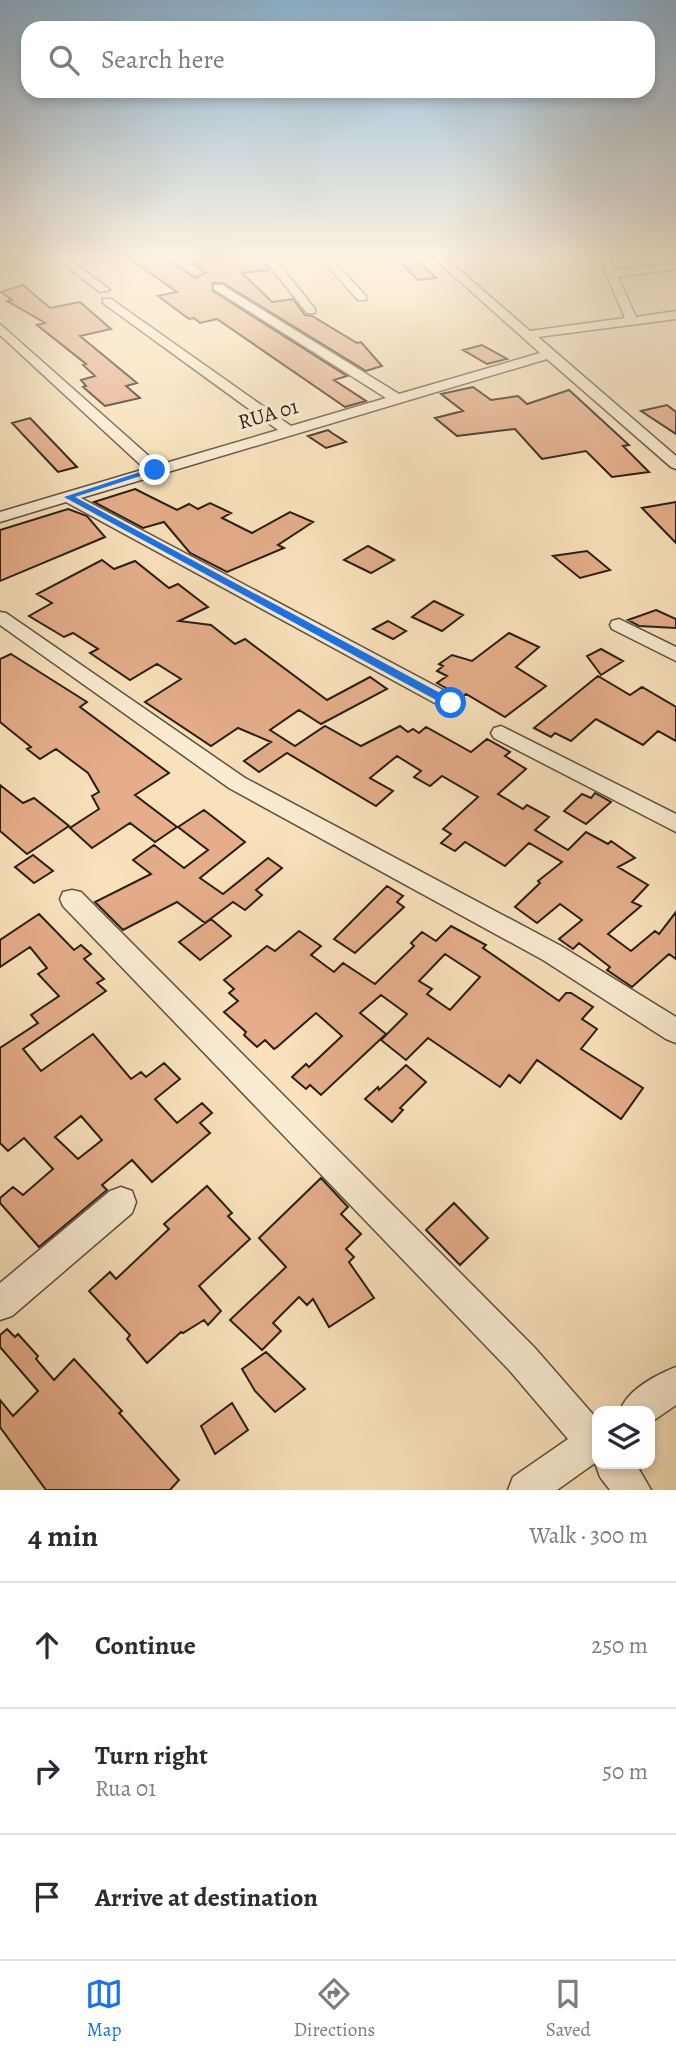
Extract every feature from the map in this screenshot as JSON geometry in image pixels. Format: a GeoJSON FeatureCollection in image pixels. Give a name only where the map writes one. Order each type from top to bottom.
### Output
{"type":"FeatureCollection","features":[{"type":"Feature","properties":{"kind":"street"},"geometry":{"type":"LineString","coordinates":[[1,329],[155,470]]}},
{"type":"Feature","properties":{"kind":"street"},"geometry":{"type":"LineString","coordinates":[[150,329],[287,430]]}},
{"type":"Feature","properties":{"kind":"street"},"geometry":{"type":"LineString","coordinates":[[284,329],[395,398]]}},
{"type":"Feature","properties":{"kind":"street"},"geometry":{"type":"LineString","coordinates":[[520,329],[676,464]]}},
{"type":"Feature","properties":{"kind":"street"},"geometry":{"type":"LineString","coordinates":[[527,335],[576,329]]}},
{"type":"Feature","properties":{"kind":"street","name":"RUA 01"},"geometry":{"type":"LineString","coordinates":[[1,515],[549,354]]}},
{"type":"Feature","properties":{"kind":"street"},"geometry":{"type":"LineString","coordinates":[[68,497],[451,703]]}},
{"type":"Feature","properties":{"kind":"street"},"geometry":{"type":"LineString","coordinates":[[0,617],[237,783],[552,953],[676,1031]]}},
{"type":"Feature","properties":{"kind":"street"},"geometry":{"type":"LineString","coordinates":[[619,625],[676,655]]}},
{"type":"Feature","properties":{"kind":"street"},"geometry":{"type":"LineString","coordinates":[[501,733],[676,824]]}},
{"type":"Feature","properties":{"kind":"street"},"geometry":{"type":"LineString","coordinates":[[72,899],[522,1359],[592,1439]]}},
{"type":"Feature","properties":{"kind":"street"},"geometry":{"type":"LineString","coordinates":[[0,1304],[121,1202]]}},
{"type":"Feature","properties":{"kind":"street"},"geometry":{"type":"LineString","coordinates":[[644,1406],[676,1384]]}},
{"type":"Feature","properties":{"kind":"street"},"geometry":{"type":"LineString","coordinates":[[526,1490],[592,1453]]}},
{"type":"Feature","properties":{"kind":"street"},"geometry":{"type":"LineString","coordinates":[[616,1469],[633,1490]]}},
{"type":"Feature","properties":{"kind":"building"},"geometry":{"type":"Polygon","coordinates":[[[41,329],[110,329],[80,336],[137,383],[126,386],[140,398],[105,406],[83,387],[86,386],[81,380],[95,376],[83,365],[86,364],[41,329]]]}},
{"type":"Feature","properties":{"kind":"building"},"geometry":{"type":"Polygon","coordinates":[[[231,329],[272,329],[347,376],[334,380],[366,401],[345,407],[231,329]]]}},
{"type":"Feature","properties":{"kind":"building"},"geometry":{"type":"Polygon","coordinates":[[[297,329],[333,329],[357,343],[361,342],[382,366],[366,371],[297,329]]]}},
{"type":"Feature","properties":{"kind":"building"},"geometry":{"type":"Polygon","coordinates":[[[482,345],[507,359],[487,364],[463,350],[482,345]]]}},
{"type":"Feature","properties":{"kind":"building"},"geometry":{"type":"Polygon","coordinates":[[[473,387],[491,400],[518,396],[527,404],[569,390],[629,445],[623,446],[649,472],[612,477],[586,451],[542,459],[515,429],[457,436],[435,418],[463,411],[441,394],[473,387]]]}},
{"type":"Feature","properties":{"kind":"building"},"geometry":{"type":"Polygon","coordinates":[[[667,405],[676,412],[676,434],[641,411],[667,405]]]}},
{"type":"Feature","properties":{"kind":"building"},"geometry":{"type":"Polygon","coordinates":[[[30,418],[77,467],[58,472],[12,423],[30,418]]]}},
{"type":"Feature","properties":{"kind":"building"},"geometry":{"type":"Polygon","coordinates":[[[328,430],[346,442],[326,448],[308,436],[328,430]]]}},
{"type":"Feature","properties":{"kind":"building"},"geometry":{"type":"Polygon","coordinates":[[[135,489],[177,510],[189,504],[198,509],[210,503],[231,513],[222,518],[252,533],[290,512],[313,522],[278,545],[284,548],[227,572],[190,553],[164,522],[143,528],[94,502],[135,489]]]}},
{"type":"Feature","properties":{"kind":"building"},"geometry":{"type":"Polygon","coordinates":[[[676,502],[676,543],[642,508],[676,502]]]}},
{"type":"Feature","properties":{"kind":"building"},"geometry":{"type":"Polygon","coordinates":[[[68,509],[87,516],[105,537],[0,581],[0,530],[68,509]]]}},
{"type":"Feature","properties":{"kind":"building"},"geometry":{"type":"Polygon","coordinates":[[[368,546],[394,560],[371,573],[344,560],[368,546]]]}},
{"type":"Feature","properties":{"kind":"building"},"geometry":{"type":"Polygon","coordinates":[[[587,551],[610,570],[580,578],[553,556],[587,551]]]}},
{"type":"Feature","properties":{"kind":"building"},"geometry":{"type":"Polygon","coordinates":[[[102,560],[114,569],[135,561],[169,588],[178,584],[208,607],[179,621],[211,625],[235,644],[245,639],[327,700],[370,677],[387,689],[321,724],[299,710],[270,730],[295,746],[325,726],[361,746],[400,726],[408,732],[413,729],[419,733],[426,727],[471,752],[487,739],[510,752],[505,756],[526,769],[498,794],[523,809],[527,805],[549,817],[535,830],[568,850],[586,832],[608,844],[611,841],[635,858],[618,867],[648,885],[632,902],[641,906],[608,934],[631,951],[655,931],[659,934],[676,912],[676,959],[669,954],[632,987],[607,970],[610,967],[579,943],[573,949],[559,939],[582,920],[560,904],[537,923],[515,907],[540,883],[538,881],[562,862],[529,843],[505,866],[465,842],[455,851],[441,843],[451,834],[443,829],[478,797],[442,776],[430,786],[414,777],[421,771],[397,756],[370,778],[393,791],[376,806],[287,753],[259,772],[244,761],[271,742],[238,728],[211,746],[145,702],[181,679],[157,664],[130,680],[90,653],[98,649],[73,633],[64,637],[29,616],[52,603],[37,594],[102,560]]]}},
{"type":"Feature","properties":{"kind":"building"},"geometry":{"type":"Polygon","coordinates":[[[434,601],[463,615],[442,631],[412,617],[434,601]]]}},
{"type":"Feature","properties":{"kind":"building"},"geometry":{"type":"Polygon","coordinates":[[[656,610],[676,619],[676,628],[639,626],[628,620],[656,610]]]}},
{"type":"Feature","properties":{"kind":"building"},"geometry":{"type":"Polygon","coordinates":[[[388,621],[406,631],[393,639],[373,629],[388,621]]]}},
{"type":"Feature","properties":{"kind":"building"},"geometry":{"type":"Polygon","coordinates":[[[509,633],[539,647],[516,667],[546,686],[505,717],[466,694],[462,697],[437,683],[447,676],[437,671],[443,666],[439,664],[452,655],[472,661],[509,633]]]}},
{"type":"Feature","properties":{"kind":"building"},"geometry":{"type":"Polygon","coordinates":[[[601,649],[623,661],[601,675],[587,656],[601,649]]]}},
{"type":"Feature","properties":{"kind":"building"},"geometry":{"type":"Polygon","coordinates":[[[11,654],[87,702],[80,707],[169,773],[135,795],[177,827],[155,842],[130,823],[92,848],[70,828],[99,809],[92,796],[99,792],[88,773],[56,749],[40,759],[27,749],[31,747],[0,722],[0,659],[11,654]]]}},
{"type":"Feature","properties":{"kind":"building"},"geometry":{"type":"Polygon","coordinates":[[[598,676],[630,695],[642,687],[676,707],[676,741],[658,731],[643,745],[596,719],[571,741],[555,733],[551,737],[534,728],[598,676]]]}},
{"type":"Feature","properties":{"kind":"building"},"geometry":{"type":"Polygon","coordinates":[[[0,785],[23,803],[34,798],[69,826],[27,854],[0,831],[0,785]]]}},
{"type":"Feature","properties":{"kind":"building"},"geometry":{"type":"Polygon","coordinates":[[[595,793],[611,802],[586,824],[564,811],[582,794],[591,798],[595,793]]]}},
{"type":"Feature","properties":{"kind":"building"},"geometry":{"type":"Polygon","coordinates":[[[204,810],[245,842],[200,878],[223,894],[268,858],[282,868],[256,890],[262,895],[245,910],[233,902],[205,923],[177,902],[123,930],[95,902],[151,874],[133,860],[154,845],[184,868],[208,850],[178,827],[204,810]]]}},
{"type":"Feature","properties":{"kind":"building"},"geometry":{"type":"Polygon","coordinates":[[[33,855],[53,871],[34,883],[15,867],[33,855]]]}},
{"type":"Feature","properties":{"kind":"building"},"geometry":{"type":"Polygon","coordinates":[[[387,886],[403,896],[397,902],[404,907],[355,953],[334,939],[387,886]]]}},
{"type":"Feature","properties":{"kind":"building"},"geometry":{"type":"Polygon","coordinates":[[[39,914],[74,950],[81,945],[91,954],[84,959],[104,979],[97,983],[106,991],[23,1049],[41,1071],[93,1034],[131,1079],[141,1072],[146,1077],[164,1063],[180,1079],[155,1099],[177,1123],[202,1103],[212,1113],[200,1123],[210,1133],[152,1182],[132,1160],[102,1185],[107,1190],[39,1247],[0,1203],[0,1198],[13,1187],[23,1195],[53,1169],[24,1138],[8,1151],[0,1143],[0,1048],[38,1023],[31,1015],[59,996],[38,974],[47,968],[30,947],[0,967],[0,940],[39,914]],[[81,1116],[55,1137],[78,1159],[102,1140],[81,1116]]]}},
{"type":"Feature","properties":{"kind":"building"},"geometry":{"type":"Polygon","coordinates":[[[211,919],[231,936],[200,960],[179,942],[211,919]]]}},
{"type":"Feature","properties":{"kind":"building"},"geometry":{"type":"Polygon","coordinates":[[[451,926],[486,945],[483,948],[559,1001],[566,993],[571,993],[593,1007],[582,1019],[597,1029],[581,1049],[643,1088],[621,1119],[537,1060],[520,1083],[509,1075],[500,1087],[428,1038],[406,1060],[381,1040],[407,1014],[381,995],[360,1013],[386,1034],[321,1095],[310,1085],[306,1089],[292,1077],[306,1064],[309,1067],[342,1036],[316,1013],[274,1049],[265,1040],[257,1047],[244,1035],[246,1032],[224,1012],[238,1001],[229,993],[234,989],[224,980],[267,946],[275,951],[299,931],[321,946],[311,955],[334,972],[343,963],[375,984],[414,946],[411,943],[422,932],[436,941],[451,926]],[[445,954],[419,981],[432,989],[427,994],[450,1010],[480,977],[445,954]]]}},
{"type":"Feature","properties":{"kind":"building"},"geometry":{"type":"Polygon","coordinates":[[[406,1065],[426,1082],[400,1108],[403,1110],[392,1122],[365,1099],[406,1065]]]}},
{"type":"Feature","properties":{"kind":"building"},"geometry":{"type":"Polygon","coordinates":[[[321,1178],[348,1207],[341,1214],[361,1234],[346,1249],[354,1257],[349,1262],[374,1298],[329,1327],[313,1299],[307,1305],[299,1297],[273,1323],[281,1331],[262,1350],[230,1320],[286,1267],[259,1238],[321,1178]]]}},
{"type":"Feature","properties":{"kind":"building"},"geometry":{"type":"Polygon","coordinates":[[[207,1186],[232,1213],[228,1216],[250,1239],[199,1286],[221,1311],[208,1325],[204,1320],[181,1332],[147,1363],[127,1339],[130,1335],[89,1291],[110,1272],[116,1279],[169,1229],[164,1224],[207,1186]]]}},
{"type":"Feature","properties":{"kind":"building"},"geometry":{"type":"Polygon","coordinates":[[[454,1203],[488,1238],[460,1265],[426,1230],[454,1203]]]}},
{"type":"Feature","properties":{"kind":"building"},"geometry":{"type":"Polygon","coordinates":[[[7,1329],[15,1337],[18,1334],[38,1356],[36,1359],[54,1380],[74,1359],[122,1411],[119,1413],[179,1480],[170,1490],[46,1490],[0,1427],[0,1400],[13,1416],[38,1391],[0,1347],[0,1335],[7,1329]]]}},
{"type":"Feature","properties":{"kind":"building"},"geometry":{"type":"Polygon","coordinates":[[[266,1352],[305,1389],[275,1412],[255,1391],[242,1369],[266,1352]]]}},
{"type":"Feature","properties":{"kind":"building"},"geometry":{"type":"Polygon","coordinates":[[[232,1403],[248,1430],[215,1454],[201,1426],[232,1403]]]}},
{"type":"Feature","properties":{"kind":"route"},"geometry":{"type":"LineString","coordinates":[[155,470],[68,497],[451,703]]}}]}
